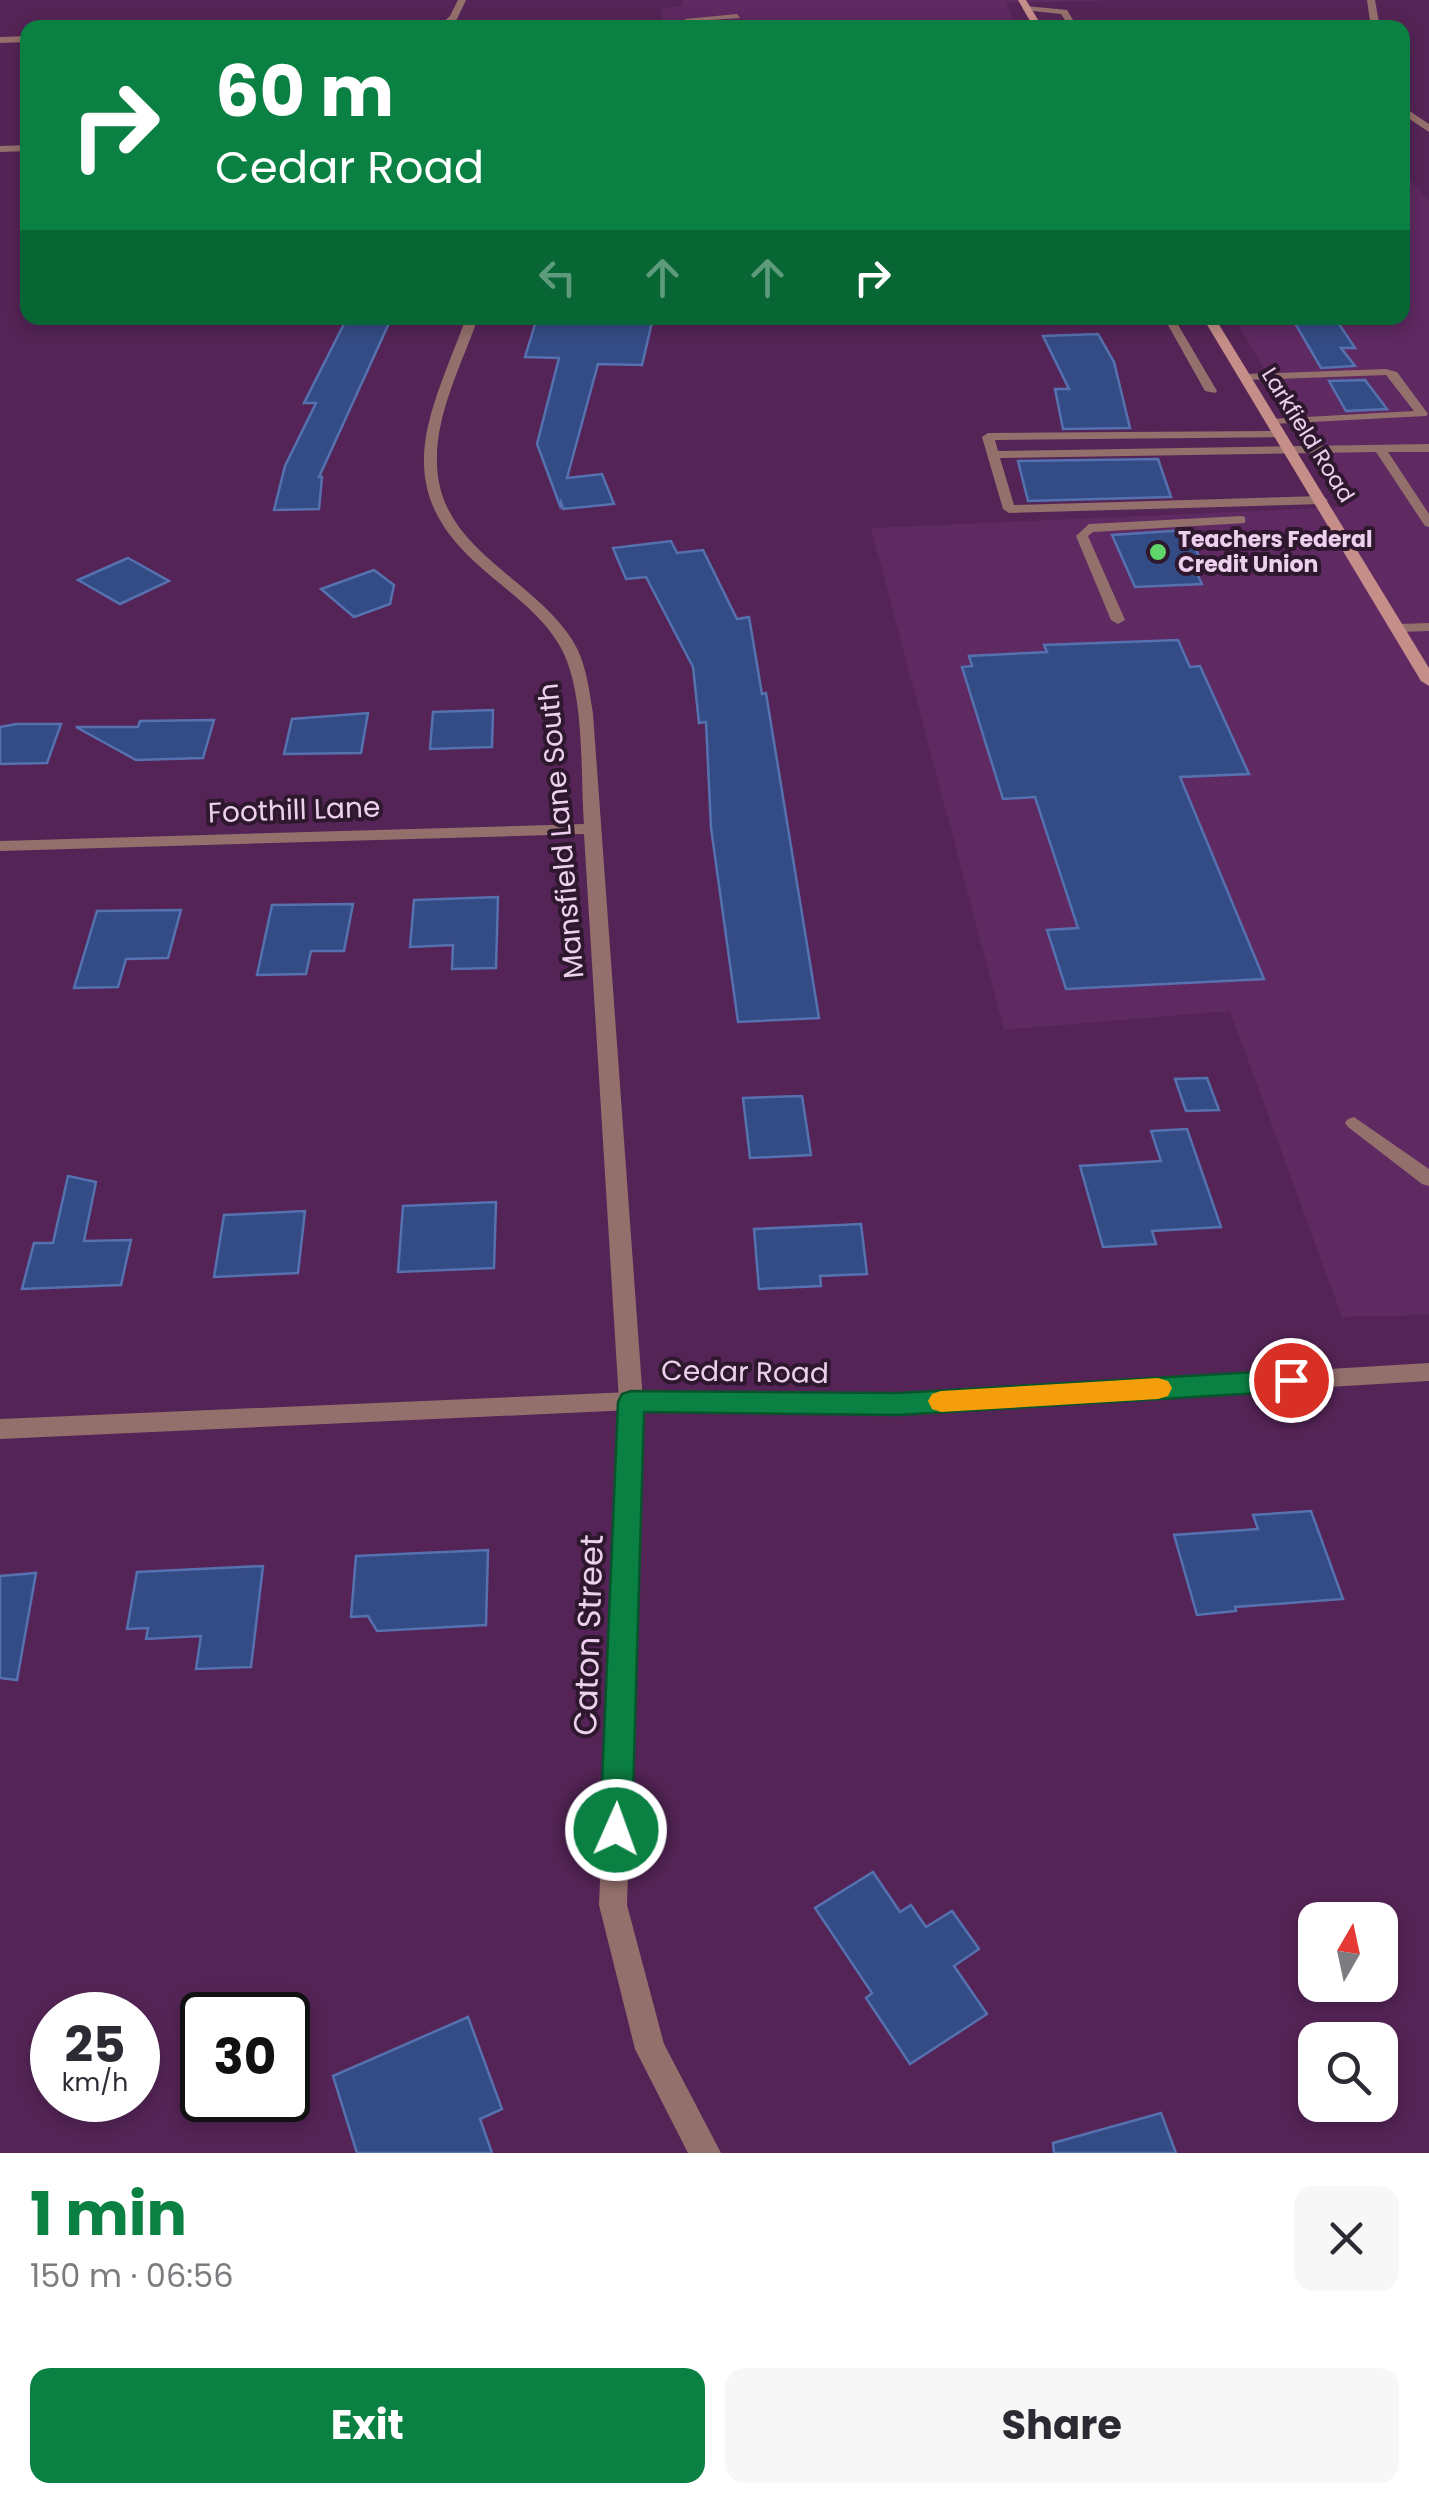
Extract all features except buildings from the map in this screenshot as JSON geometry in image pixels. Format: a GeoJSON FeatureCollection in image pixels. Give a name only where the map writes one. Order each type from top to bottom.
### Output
{"type":"FeatureCollection","features":[{"type":"Feature","properties":{"kind":"main road","name":"Larkfield Road"},"geometry":{"type":"LineString","coordinates":[[1213,325],[1429,681]]}},
{"type":"Feature","properties":{"kind":"street","name":"Mansfield Lane South"},"geometry":{"type":"LineString","coordinates":[[470,325],[435,428],[430,462],[433,500],[452,533],[489,570],[539,609],[565,641],[580,677],[631,1402]]}},
{"type":"Feature","properties":{"kind":"street","name":"Foothill Lane"},"geometry":{"type":"LineString","coordinates":[[0,846],[590,829]]}},
{"type":"Feature","properties":{"kind":"street","name":"Cedar Road"},"geometry":{"type":"LineString","coordinates":[[0,1429],[631,1402],[898,1404],[1429,1372]]}},
{"type":"Feature","properties":{"kind":"street","name":"Caton Street"},"geometry":{"type":"LineString","coordinates":[[631,1402],[613,1905],[650,2049],[705,2153]]}},
{"type":"Feature","properties":{"kind":"lane"},"geometry":{"type":"LineString","coordinates":[[1024,4],[1064,12],[1069,20]]}},
{"type":"Feature","properties":{"kind":"lane"},"geometry":{"type":"LineString","coordinates":[[688,20],[754,15]]}},
{"type":"Feature","properties":{"kind":"lane"},"geometry":{"type":"LineString","coordinates":[[808,15],[836,20]]}},
{"type":"Feature","properties":{"kind":"lane"},"geometry":{"type":"LineString","coordinates":[[1173,325],[1211,391]]}},
{"type":"Feature","properties":{"kind":"lane"},"geometry":{"type":"LineString","coordinates":[[1246,377],[1386,372],[1393,374],[1422,414],[1273,421]]}},
{"type":"Feature","properties":{"kind":"lane"},"geometry":{"type":"LineString","coordinates":[[1282,435],[988,437],[1009,509],[1322,500]]}},
{"type":"Feature","properties":{"kind":"lane"},"geometry":{"type":"LineString","coordinates":[[1380,448],[1429,522]]}},
{"type":"Feature","properties":{"kind":"lane"},"geometry":{"type":"LineString","coordinates":[[993,455],[1429,448]]}},
{"type":"Feature","properties":{"kind":"lane"},"geometry":{"type":"LineString","coordinates":[[1118,620],[1082,536],[1089,528],[1241,520]]}},
{"type":"Feature","properties":{"kind":"lane"},"geometry":{"type":"LineString","coordinates":[[1399,628],[1429,627]]}},
{"type":"Feature","properties":{"kind":"lane"},"geometry":{"type":"LineString","coordinates":[[1354,1123],[1429,1179]]}},
{"type":"Feature","properties":{"kind":"shaded area"},"geometry":{"type":"Polygon","coordinates":[[[682,0],[1129,0],[1006,3],[1013,20],[663,20],[661,9],[682,6],[682,0]]]}},
{"type":"Feature","properties":{"kind":"shaded area"},"geometry":{"type":"Polygon","coordinates":[[[1410,181],[1429,201],[1429,1315],[1342,1317],[1230,1011],[1004,1030],[871,528],[1345,507],[1238,325],[1410,325],[1410,181]]]}},
{"type":"Feature","properties":{"kind":"slow traffic"},"geometry":{"type":"LineString","coordinates":[[941,1401],[1158,1388]]}},
{"type":"Feature","properties":{"kind":"place","name":"Teachers Federal Credit Union"},"geometry":{"type":"Point","coordinates":[1158,552]}},
{"type":"Feature","properties":{"kind":"route"},"geometry":{"type":"LineString","coordinates":[[616,1830],[631,1402],[898,1404],[1291,1380]]}}]}
